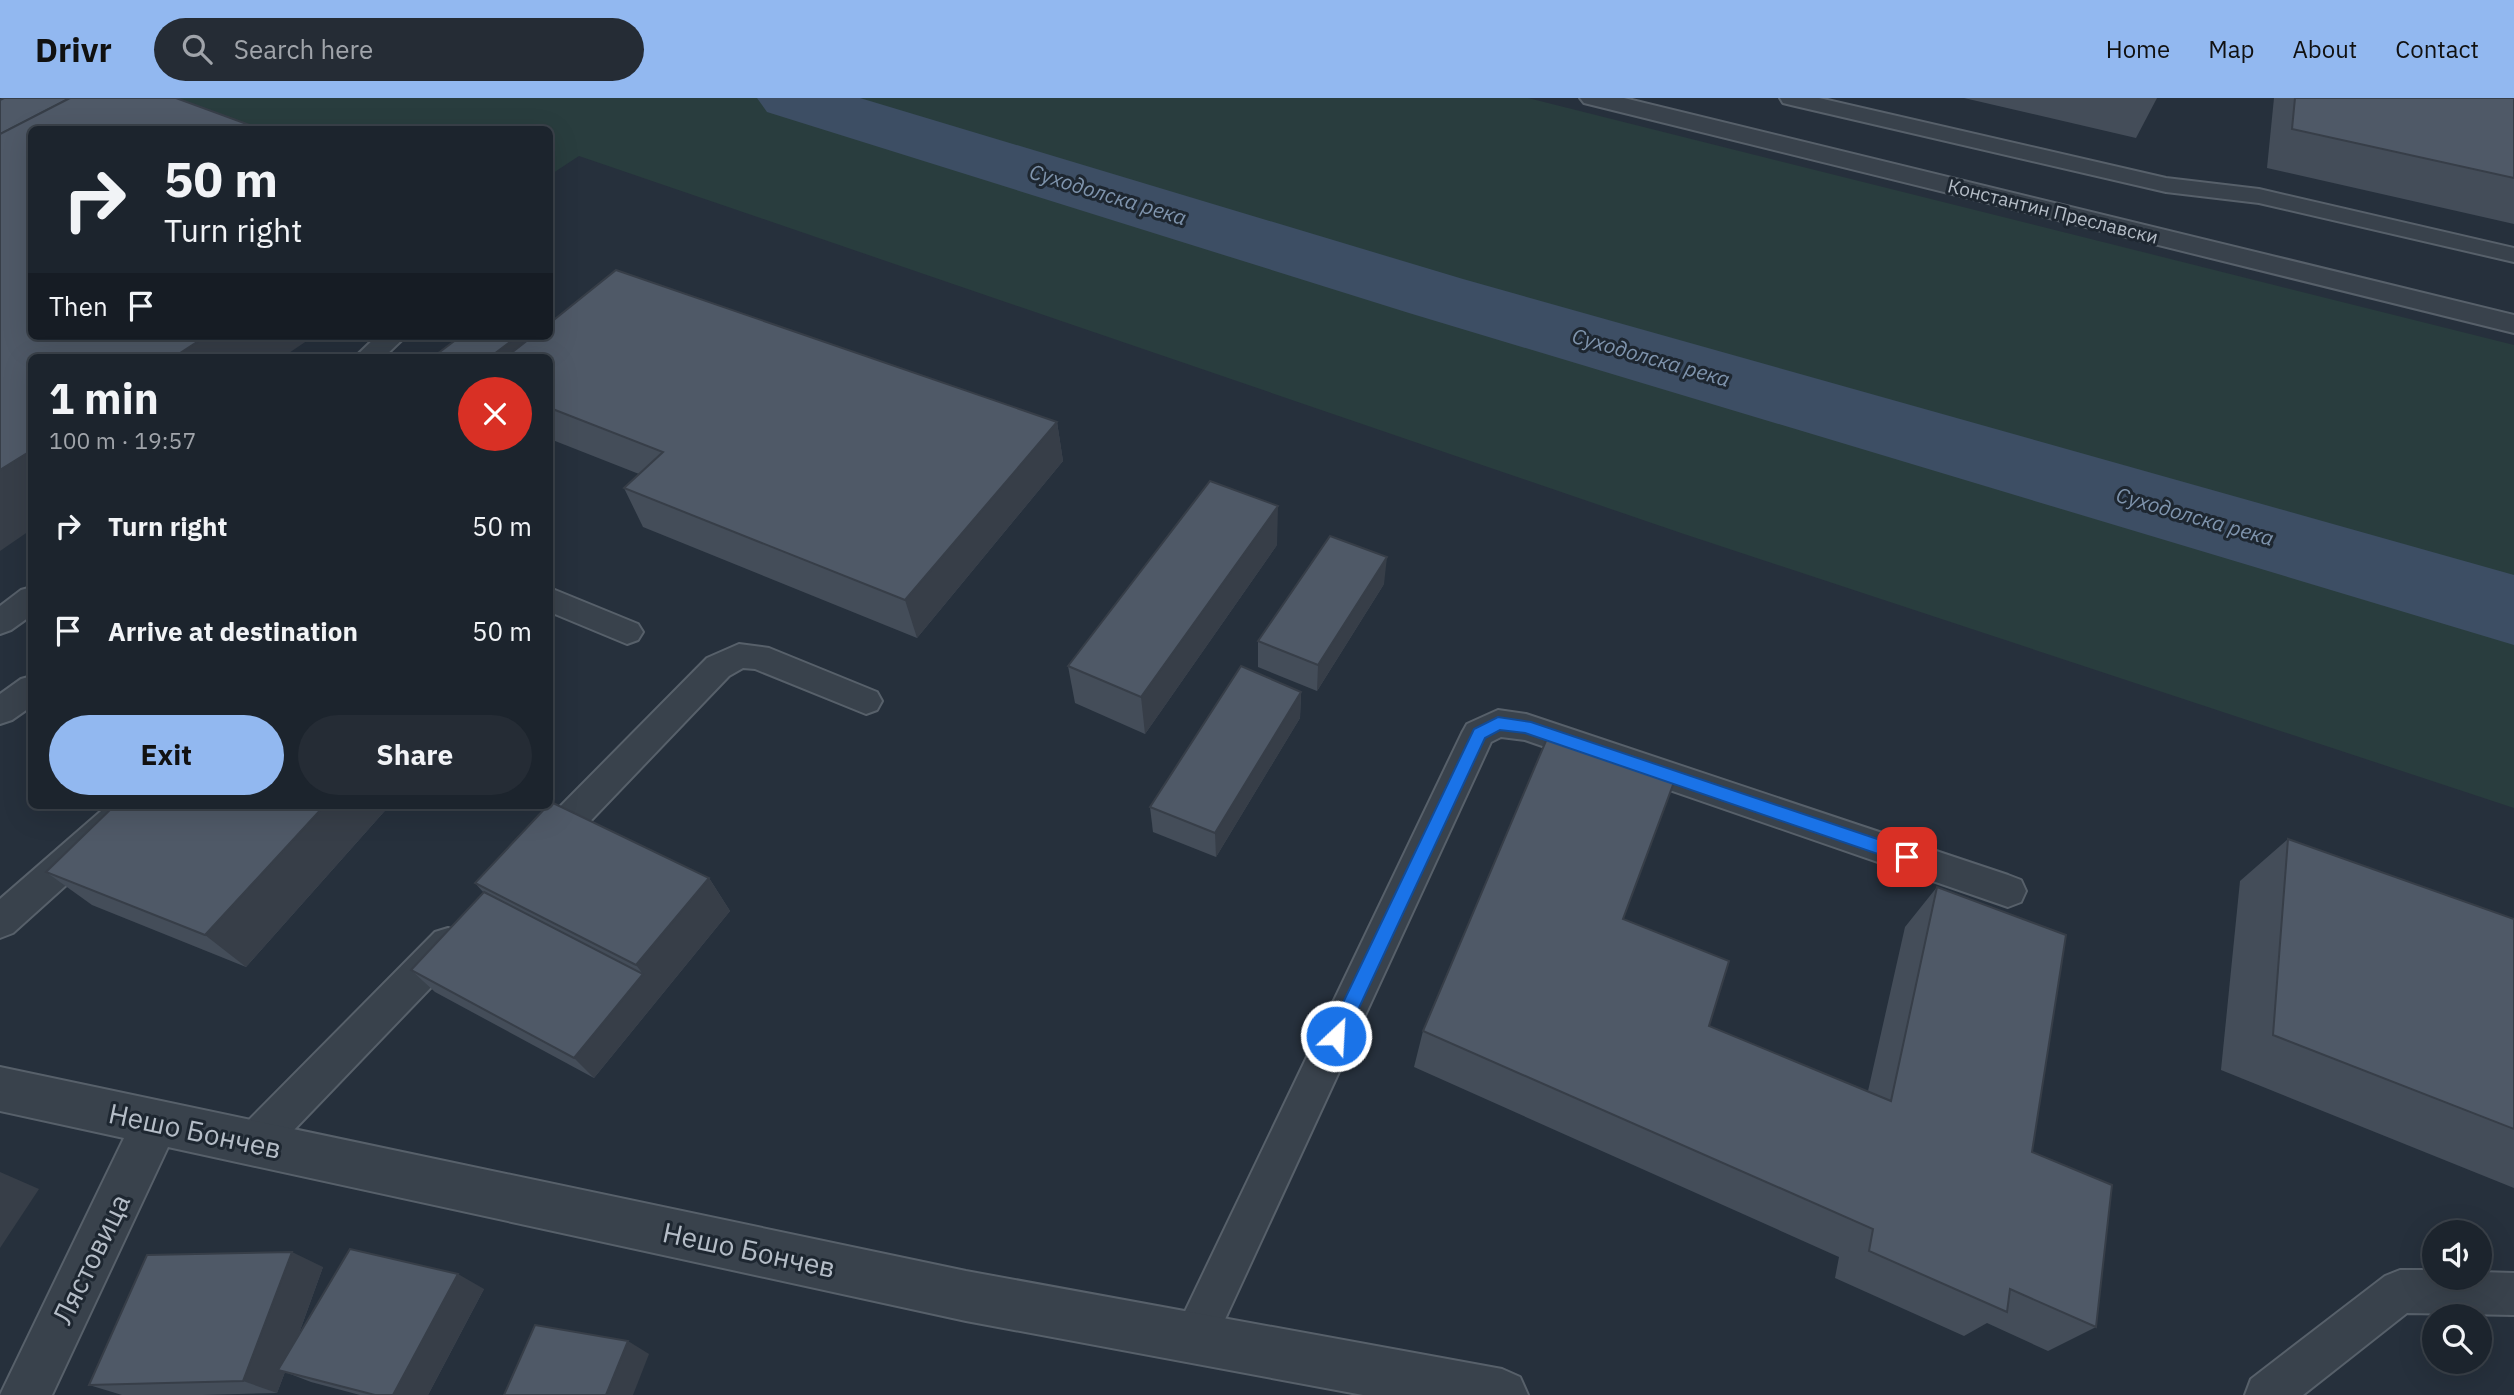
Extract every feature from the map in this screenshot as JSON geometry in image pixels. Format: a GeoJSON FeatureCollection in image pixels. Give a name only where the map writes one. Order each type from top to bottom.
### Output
{"type":"FeatureCollection","features":[{"type":"Feature","properties":{"kind":"street","name":"Константин Преславски"},"geometry":{"type":"LineString","coordinates":[[1593,98],[2514,324]]}},
{"type":"Feature","properties":{"kind":"street","name":"Нешо Бончев"},"geometry":{"type":"LineString","coordinates":[[0,1089],[966,1296],[1502,1395]]}},
{"type":"Feature","properties":{"kind":"street","name":"Лястовица"},"geometry":{"type":"LineString","coordinates":[[25,1395],[156,1122]]}},
{"type":"Feature","properties":{"kind":"lane"},"geometry":{"type":"LineString","coordinates":[[1791,98],[2166,185],[2259,196],[2514,255]]}},
{"type":"Feature","properties":{"kind":"lane"},"geometry":{"type":"LineString","coordinates":[[372,354],[388,340]]}},
{"type":"Feature","properties":{"kind":"lane"},"geometry":{"type":"LineString","coordinates":[[553,600],[627,632]]}},
{"type":"Feature","properties":{"kind":"lane"},"geometry":{"type":"LineString","coordinates":[[0,622],[28,601]]}},
{"type":"Feature","properties":{"kind":"lane"},"geometry":{"type":"LineString","coordinates":[[525,866],[718,667],[739,656],[758,657],[866,701]]}},
{"type":"Feature","properties":{"kind":"lane"},"geometry":{"type":"LineString","coordinates":[[0,711],[28,691]]}},
{"type":"Feature","properties":{"kind":"lane"},"geometry":{"type":"LineString","coordinates":[[1194,1339],[1479,733],[1498,723],[1525,727],[2008,891]]}},
{"type":"Feature","properties":{"kind":"lane"},"geometry":{"type":"LineString","coordinates":[[0,922],[127,809]]}},
{"type":"Feature","properties":{"kind":"lane"},"geometry":{"type":"LineString","coordinates":[[254,1143],[467,925]]}},
{"type":"Feature","properties":{"kind":"lane"},"geometry":{"type":"LineString","coordinates":[[2267,1395],[2400,1290],[2514,1294]]}},
{"type":"Feature","properties":{"kind":"green space"},"geometry":{"type":"Polygon","coordinates":[[[143,98],[1528,98],[2514,345],[2514,808],[1681,533],[579,156],[553,173],[553,126],[218,126],[143,98]]]}},
{"type":"Feature","properties":{"kind":"building"},"geometry":{"type":"Polygon","coordinates":[[[70,98],[0,134],[0,100],[70,98]]]}},
{"type":"Feature","properties":{"kind":"building"},"geometry":{"type":"Polygon","coordinates":[[[70,98],[176,98],[252,126],[28,126],[28,340],[200,340],[179,354],[28,354],[28,452],[0,470],[0,134],[70,98]]]}},
{"type":"Feature","properties":{"kind":"building"},"geometry":{"type":"Polygon","coordinates":[[[2295,98],[2514,98],[2514,178],[2292,129],[2295,98]]]}},
{"type":"Feature","properties":{"kind":"building"},"geometry":{"type":"Polygon","coordinates":[[[616,270],[1057,422],[905,600],[624,488],[663,452],[553,409],[553,354],[510,354],[528,340],[553,340],[553,321],[616,270]]]}},
{"type":"Feature","properties":{"kind":"building"},"geometry":{"type":"Polygon","coordinates":[[[456,340],[513,340],[494,354],[437,354],[456,340]]]}},
{"type":"Feature","properties":{"kind":"building"},"geometry":{"type":"Polygon","coordinates":[[[1210,481],[1278,506],[1141,697],[1068,666],[1210,481]]]}},
{"type":"Feature","properties":{"kind":"building"},"geometry":{"type":"Polygon","coordinates":[[[1330,536],[1387,557],[1318,665],[1258,641],[1330,536]]]}},
{"type":"Feature","properties":{"kind":"building"},"geometry":{"type":"Polygon","coordinates":[[[1241,666],[1301,692],[1215,833],[1150,807],[1241,666]]]}},
{"type":"Feature","properties":{"kind":"building"},"geometry":{"type":"Polygon","coordinates":[[[1551,729],[1677,774],[1623,919],[1729,961],[1709,1026],[1891,1101],[1937,887],[2066,935],[2032,1152],[2112,1185],[2096,1327],[2010,1289],[2007,1312],[1869,1251],[1873,1229],[1423,1031],[1551,729]]]}},
{"type":"Feature","properties":{"kind":"building"},"geometry":{"type":"Polygon","coordinates":[[[553,803],[709,878],[636,965],[475,883],[544,809],[553,809],[553,803]]]}},
{"type":"Feature","properties":{"kind":"building"},"geometry":{"type":"Polygon","coordinates":[[[111,809],[321,809],[205,935],[46,872],[111,809]]]}},
{"type":"Feature","properties":{"kind":"building"},"geometry":{"type":"Polygon","coordinates":[[[2288,839],[2514,919],[2514,1129],[2273,1035],[2288,839]]]}},
{"type":"Feature","properties":{"kind":"building"},"geometry":{"type":"Polygon","coordinates":[[[484,892],[643,974],[574,1058],[411,970],[484,892]]]}},
{"type":"Feature","properties":{"kind":"building"},"geometry":{"type":"Polygon","coordinates":[[[350,1249],[458,1274],[393,1395],[375,1395],[278,1370],[350,1249]]]}},
{"type":"Feature","properties":{"kind":"building"},"geometry":{"type":"Polygon","coordinates":[[[292,1252],[243,1381],[89,1385],[147,1255],[292,1252]]]}},
{"type":"Feature","properties":{"kind":"building"},"geometry":{"type":"Polygon","coordinates":[[[535,1325],[628,1341],[606,1395],[504,1395],[535,1325]]]}},
{"type":"Feature","properties":{"kind":"waterway","name":"Суходолска река"},"geometry":{"type":"LineString","coordinates":[[790,98],[1436,296],[2514,610]]}},
{"type":"Feature","properties":{"kind":"route"},"geometry":{"type":"LineString","coordinates":[[1336,1036],[1479,733],[1498,723],[1525,727],[1907,857]]}}]}
